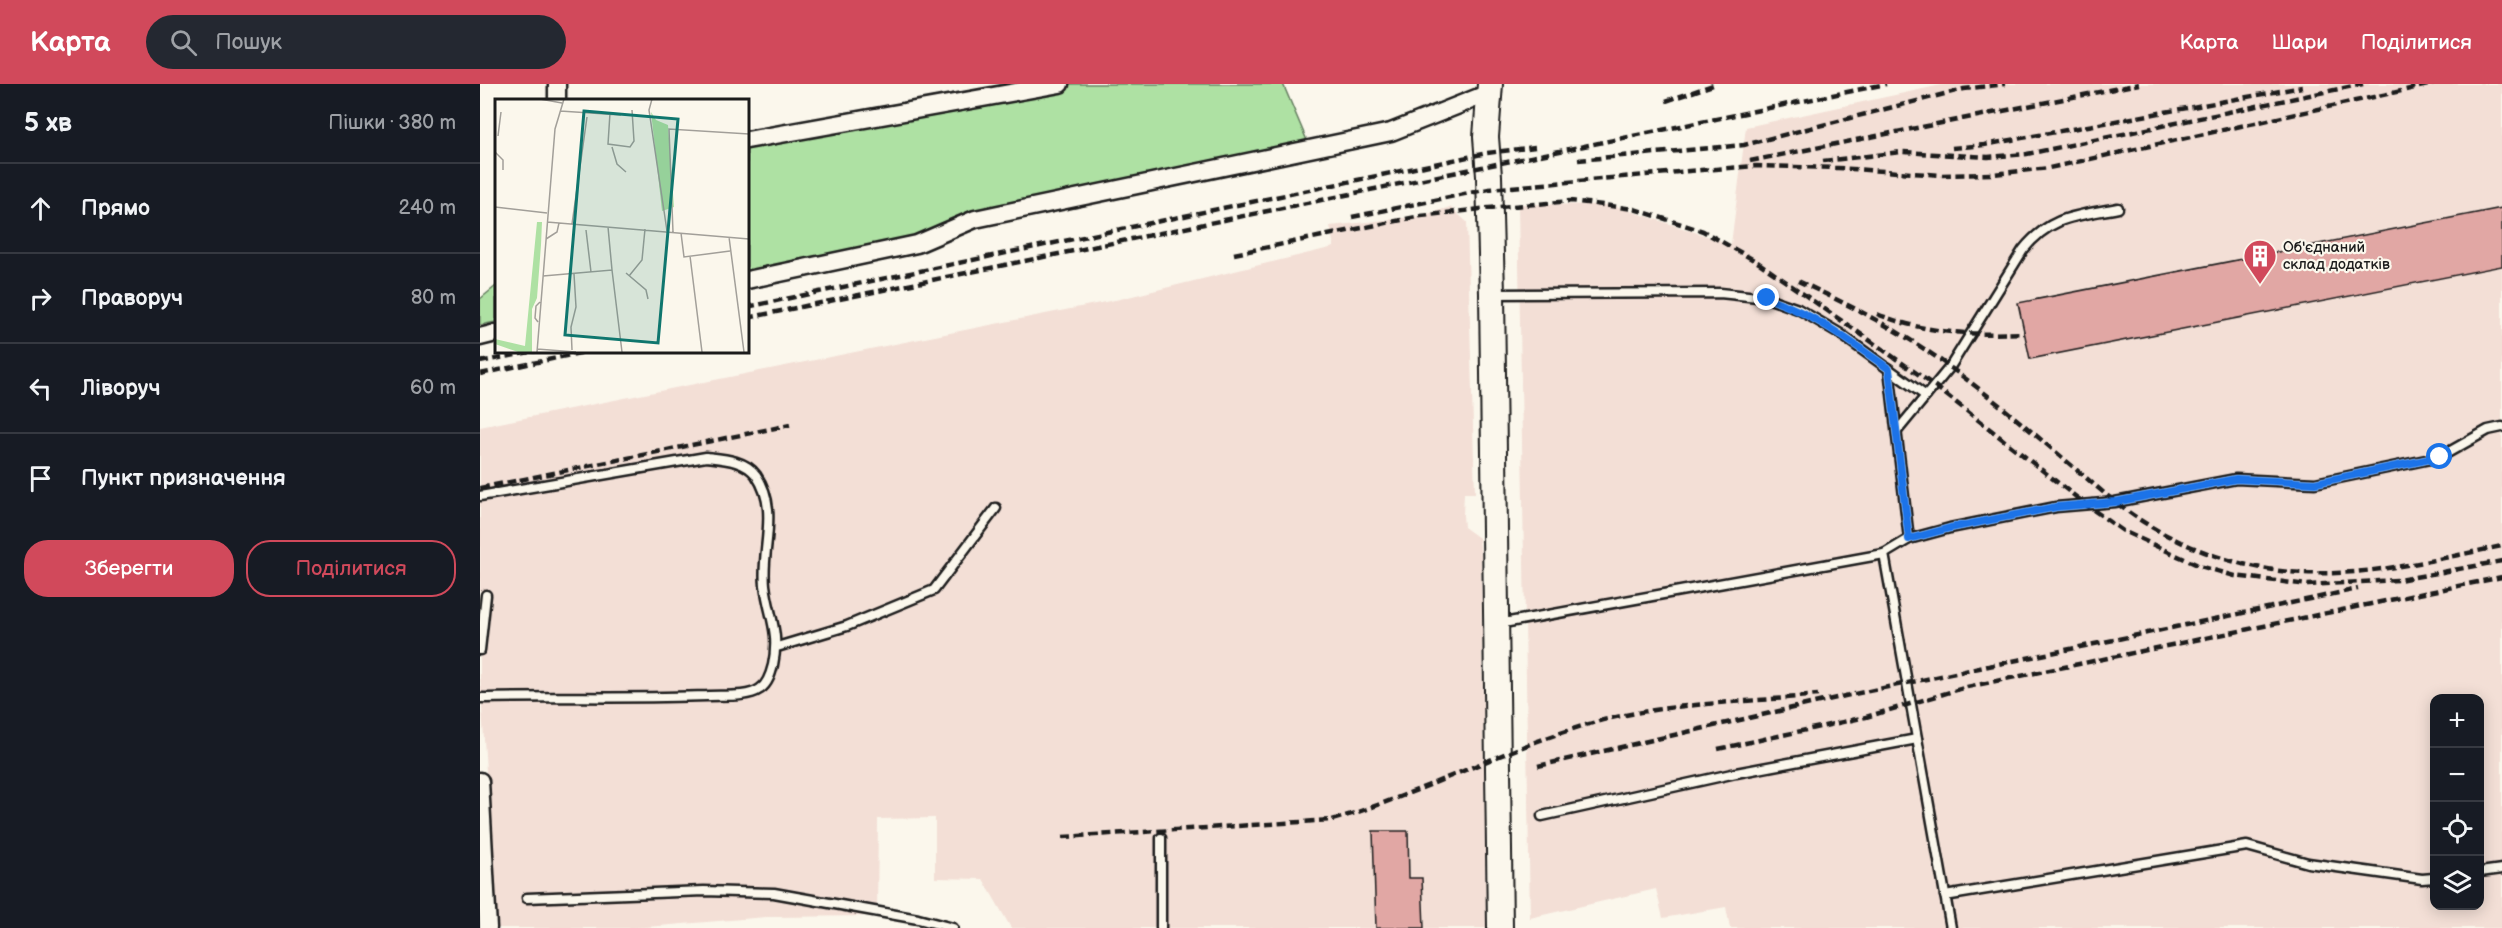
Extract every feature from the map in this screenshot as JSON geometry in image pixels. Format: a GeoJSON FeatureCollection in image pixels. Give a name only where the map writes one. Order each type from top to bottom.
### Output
{"type":"FeatureCollection","features":[{"type":"Feature","properties":{"kind":"street"},"geometry":{"type":"LineString","coordinates":[[748,140],[1060,84]]}},
{"type":"Feature","properties":{"kind":"street"},"geometry":{"type":"LineString","coordinates":[[748,280],[917,244],[975,219],[1391,132],[1490,88],[1486,137],[1492,294],[1500,928]]}},
{"type":"Feature","properties":{"kind":"street"},"geometry":{"type":"LineString","coordinates":[[480,337],[495,333]]}},
{"type":"Feature","properties":{"kind":"street"},"geometry":{"type":"LineString","coordinates":[[480,781],[488,928]]}},
{"type":"Feature","properties":{"kind":"lane"},"geometry":{"type":"LineString","coordinates":[[1897,431],[1956,359],[2035,234],[2051,223],[2069,217],[2118,208]]}},
{"type":"Feature","properties":{"kind":"lane"},"geometry":{"type":"LineString","coordinates":[[1492,294],[1720,293],[1767,298],[1798,309],[1839,333],[1926,396]]}},
{"type":"Feature","properties":{"kind":"lane"},"geometry":{"type":"LineString","coordinates":[[1889,369],[1909,539]]}},
{"type":"Feature","properties":{"kind":"lane"},"geometry":{"type":"LineString","coordinates":[[1497,624],[1884,554],[1909,539],[1950,528],[2056,507],[2115,502],[2236,479],[2315,483],[2440,457],[2488,430],[2502,427]]}},
{"type":"Feature","properties":{"kind":"lane"},"geometry":{"type":"LineString","coordinates":[[480,496],[706,457],[734,460],[754,473],[765,492],[769,514],[765,586],[773,613],[777,647],[770,676],[761,689],[746,694],[662,698],[480,698]]}},
{"type":"Feature","properties":{"kind":"lane"},"geometry":{"type":"LineString","coordinates":[[777,647],[847,626],[934,590],[996,508]]}},
{"type":"Feature","properties":{"kind":"lane"},"geometry":{"type":"LineString","coordinates":[[1884,554],[1951,928]]}},
{"type":"Feature","properties":{"kind":"lane"},"geometry":{"type":"LineString","coordinates":[[480,650],[486,596]]}},
{"type":"Feature","properties":{"kind":"lane"},"geometry":{"type":"LineString","coordinates":[[1542,816],[1736,773],[1917,740]]}},
{"type":"Feature","properties":{"kind":"lane"},"geometry":{"type":"LineString","coordinates":[[1161,838],[1161,928]]}},
{"type":"Feature","properties":{"kind":"lane"},"geometry":{"type":"LineString","coordinates":[[1945,896],[2247,846],[2308,863],[2430,878]]}},
{"type":"Feature","properties":{"kind":"lane"},"geometry":{"type":"LineString","coordinates":[[2484,871],[2502,869]]}},
{"type":"Feature","properties":{"kind":"lane"},"geometry":{"type":"LineString","coordinates":[[528,898],[704,891],[774,893],[918,919],[952,928]]}},
{"type":"Feature","properties":{"kind":"shaded area"},"geometry":{"type":"Polygon","coordinates":[[[1946,84],[2502,84],[2502,928],[1730,928],[1726,907],[1663,918],[1656,889],[1530,918],[1518,204],[1612,205],[1731,244],[1746,127],[1946,84]]]}},
{"type":"Feature","properties":{"kind":"shaded area"},"geometry":{"type":"Polygon","coordinates":[[[1450,207],[1467,222],[1475,493],[1464,493],[1463,515],[1464,527],[1479,538],[1481,556],[1486,928],[1011,928],[983,879],[935,878],[935,818],[878,819],[877,916],[766,917],[635,928],[496,928],[480,676],[480,427],[1120,299],[1334,247],[1330,226],[1421,216],[1450,207]]]}},
{"type":"Feature","properties":{"kind":"green space"},"geometry":{"type":"Polygon","coordinates":[[[1060,84],[1283,84],[1311,150],[975,219],[917,244],[748,274],[748,140],[1060,84]]]}},
{"type":"Feature","properties":{"kind":"green space"},"geometry":{"type":"Polygon","coordinates":[[[495,287],[495,322],[480,325],[480,299],[495,287]]]}},
{"type":"Feature","properties":{"kind":"building","name":"Об'єднаний склад додатків"},"geometry":{"type":"Polygon","coordinates":[[[2502,208],[2502,266],[2030,359],[2018,303],[2502,208]]]}},
{"type":"Feature","properties":{"kind":"building"},"geometry":{"type":"Polygon","coordinates":[[[1373,831],[1408,831],[1409,878],[1422,878],[1424,928],[1376,928],[1373,831]]]}},
{"type":"Feature","properties":{"kind":"railway"},"geometry":{"type":"LineString","coordinates":[[1666,101],[1716,84]]}},
{"type":"Feature","properties":{"kind":"railway"},"geometry":{"type":"LineString","coordinates":[[748,318],[1886,84]]}},
{"type":"Feature","properties":{"kind":"railway"},"geometry":{"type":"LineString","coordinates":[[1578,160],[1744,145],[1964,89],[2005,84]]}},
{"type":"Feature","properties":{"kind":"railway"},"geometry":{"type":"LineString","coordinates":[[1750,161],[2139,84]]}},
{"type":"Feature","properties":{"kind":"railway"},"geometry":{"type":"LineString","coordinates":[[1823,161],[1902,152],[1988,157],[2027,154],[2363,84]]}},
{"type":"Feature","properties":{"kind":"railway"},"geometry":{"type":"LineString","coordinates":[[1352,217],[1489,189],[1757,166],[1838,168],[1942,175],[1993,174],[2049,168],[2433,84]]}},
{"type":"Feature","properties":{"kind":"railway"},"geometry":{"type":"LineString","coordinates":[[1952,148],[1984,145],[2302,87]]}},
{"type":"Feature","properties":{"kind":"railway"},"geometry":{"type":"LineString","coordinates":[[748,307],[1487,153],[1535,147]]}},
{"type":"Feature","properties":{"kind":"railway"},"geometry":{"type":"LineString","coordinates":[[1234,254],[1421,216],[1489,208],[1571,201],[1634,209],[1703,231],[1759,263],[1935,386],[2085,504],[2123,531],[2200,566],[2235,576],[2308,585],[2399,580],[2502,561]]}},
{"type":"Feature","properties":{"kind":"railway"},"geometry":{"type":"LineString","coordinates":[[1798,281],[1877,320],[1915,343],[1967,379],[2129,512],[2168,536],[2205,552],[2265,569],[2330,573],[2404,566],[2502,546]]}},
{"type":"Feature","properties":{"kind":"railway"},"geometry":{"type":"LineString","coordinates":[[1877,314],[1914,326],[1949,332],[2024,333]]}},
{"type":"Feature","properties":{"kind":"railway"},"geometry":{"type":"LineString","coordinates":[[480,362],[530,352]]}},
{"type":"Feature","properties":{"kind":"railway"},"geometry":{"type":"LineString","coordinates":[[480,374],[585,352]]}},
{"type":"Feature","properties":{"kind":"railway"},"geometry":{"type":"LineString","coordinates":[[480,488],[790,425]]}},
{"type":"Feature","properties":{"kind":"railway"},"geometry":{"type":"LineString","coordinates":[[1718,749],[1866,717],[1967,687],[2502,577]]}},
{"type":"Feature","properties":{"kind":"railway"},"geometry":{"type":"LineString","coordinates":[[1538,766],[1845,696],[2358,589]]}},
{"type":"Feature","properties":{"kind":"railway"},"geometry":{"type":"LineString","coordinates":[[1063,837],[1332,820],[1399,797],[1529,744],[1623,715],[1678,707],[1818,695]]}},
{"type":"Feature","properties":{"kind":"place","name":"Об'єднаний склад додатків"},"geometry":{"type":"Point","coordinates":[2260,285]}},
{"type":"Feature","properties":{"kind":"route"},"geometry":{"type":"LineString","coordinates":[[1767,298],[1798,309],[1839,333],[1889,369],[1909,539],[1950,528],[2056,507],[2115,502],[2236,479],[2315,483],[2440,457]]}}]}
